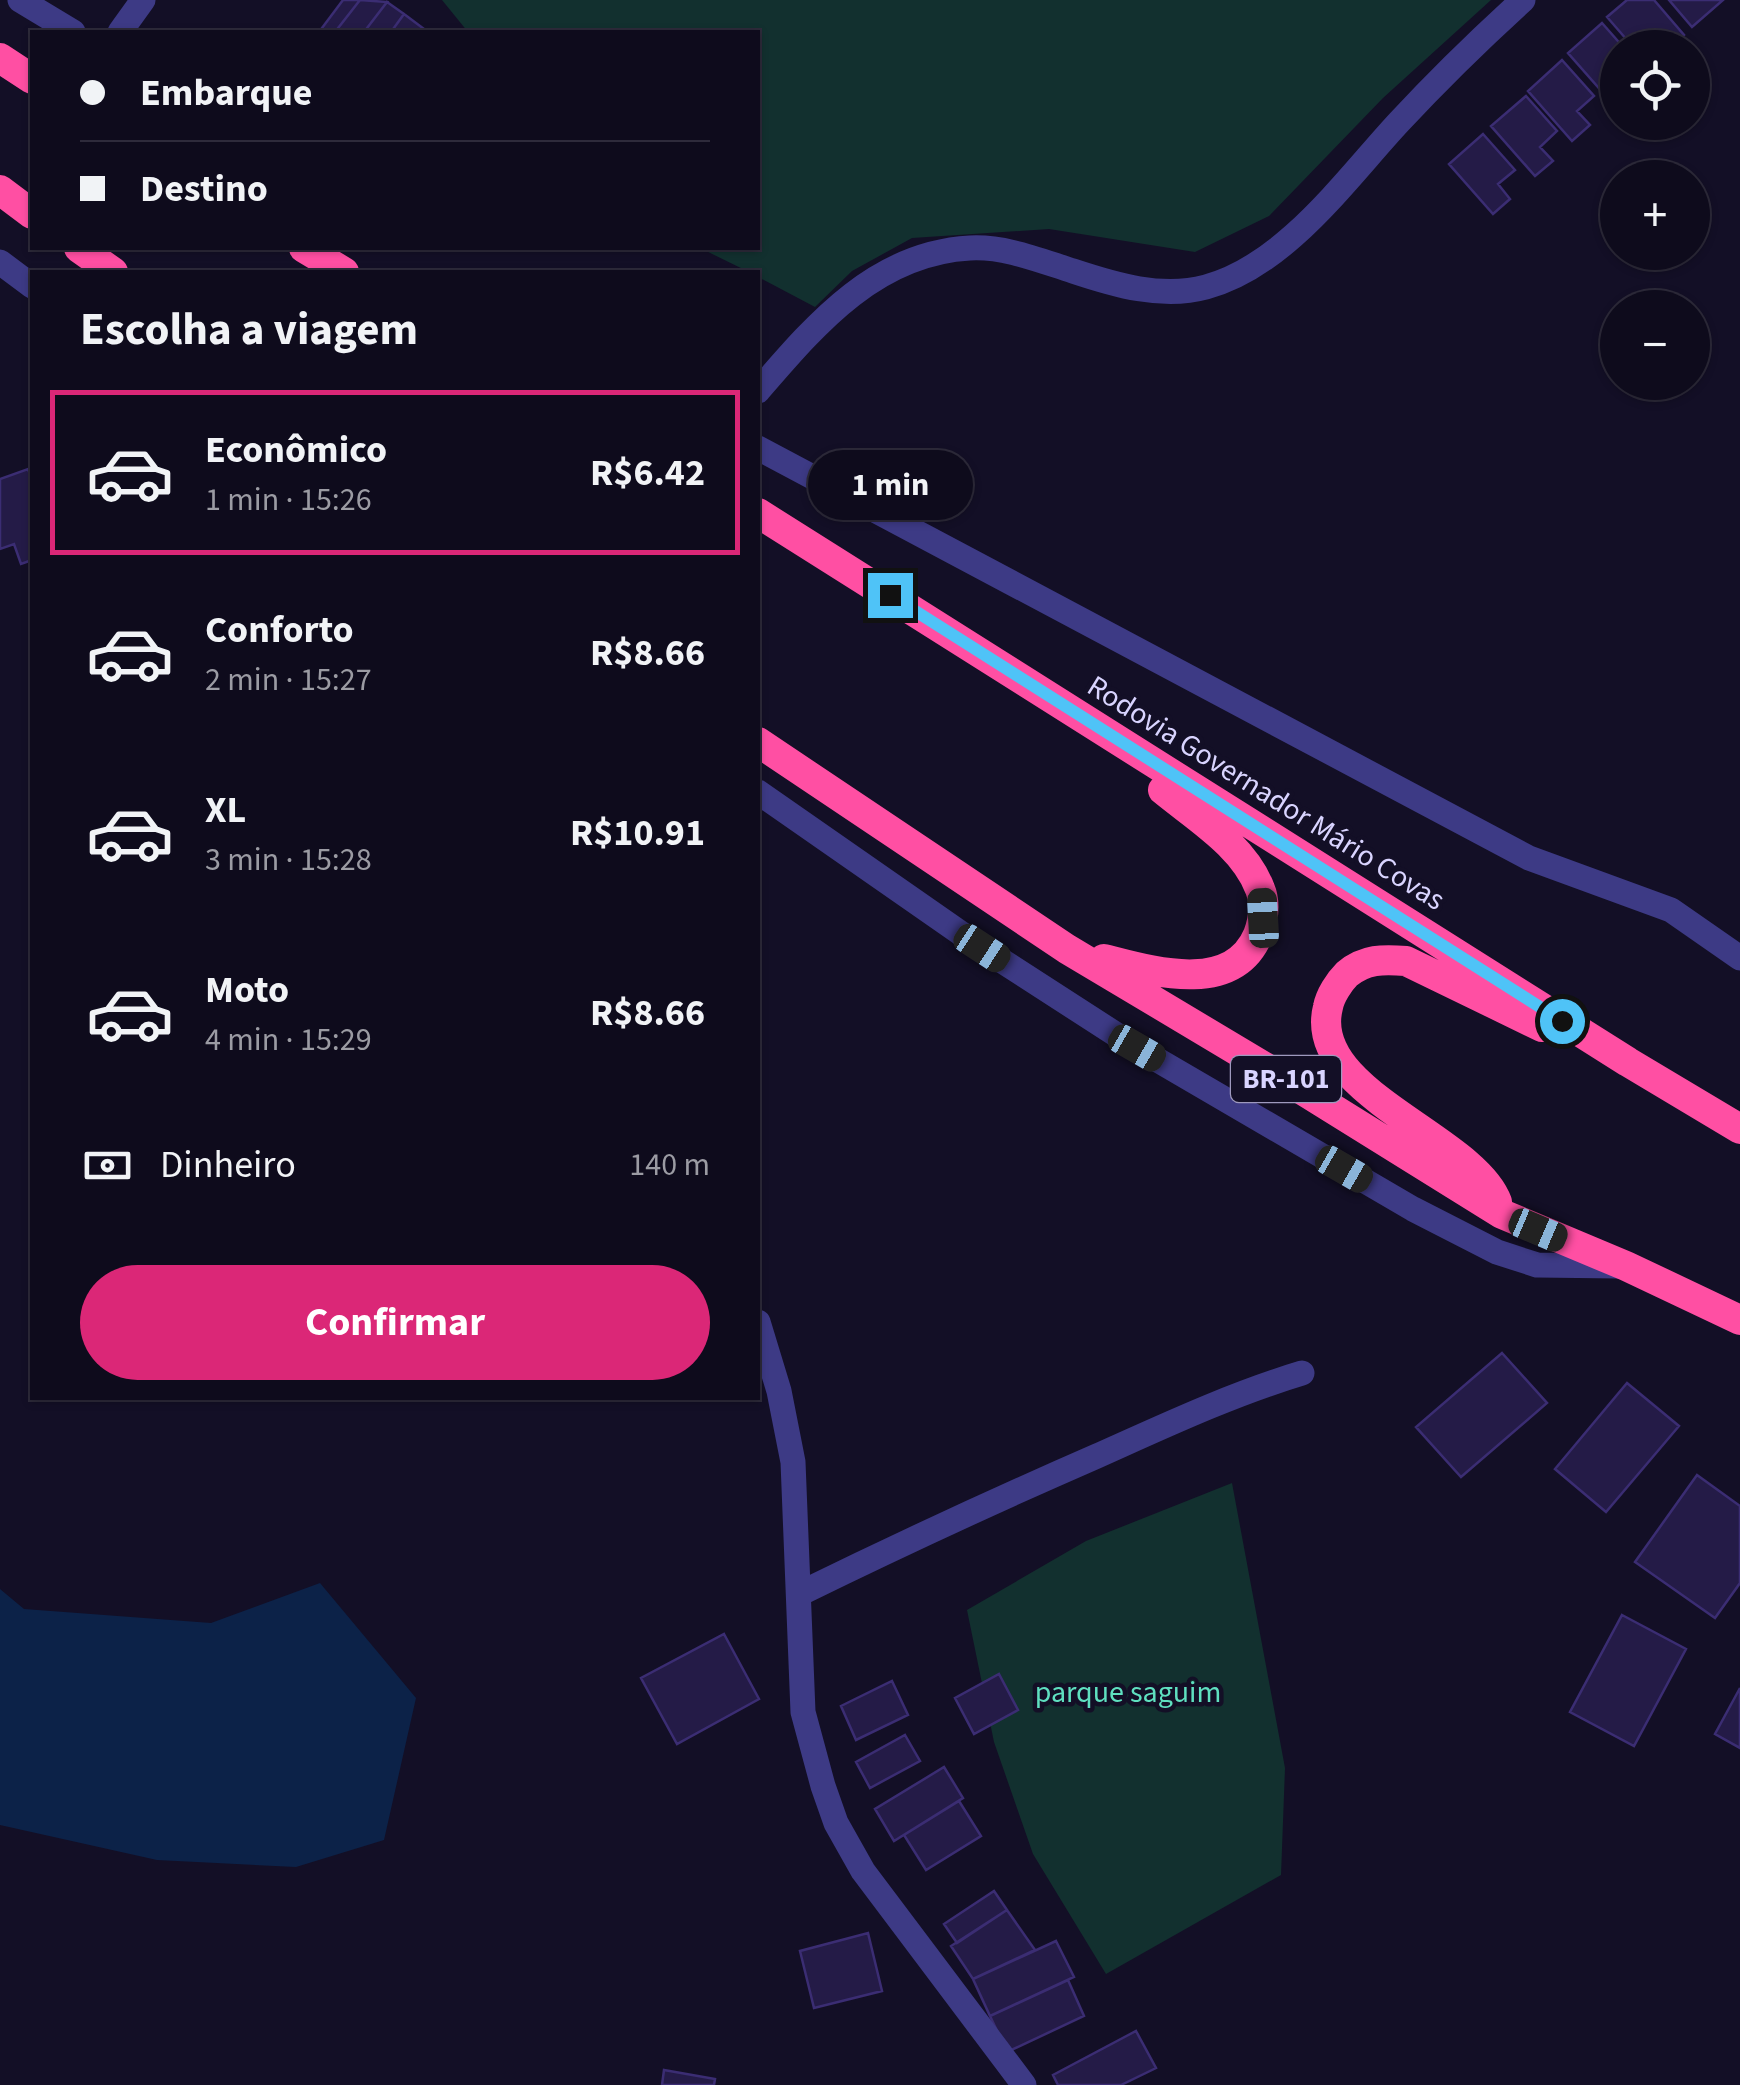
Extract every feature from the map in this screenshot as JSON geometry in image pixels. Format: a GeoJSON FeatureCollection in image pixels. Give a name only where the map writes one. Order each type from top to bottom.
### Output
{"type":"FeatureCollection","features":[{"type":"Feature","properties":{"kind":"highway"},"geometry":{"type":"LineString","coordinates":[[0,58],[30,78]]}},
{"type":"Feature","properties":{"kind":"highway"},"geometry":{"type":"LineString","coordinates":[[0,190],[30,212]]}},
{"type":"Feature","properties":{"kind":"highway"},"geometry":{"type":"LineString","coordinates":[[82,250],[110,270]]}},
{"type":"Feature","properties":{"kind":"highway"},"geometry":{"type":"LineString","coordinates":[[307,250],[341,270]]}},
{"type":"Feature","properties":{"kind":"highway","name":"Rodovia Governador Mário Covas"},"geometry":{"type":"LineString","coordinates":[[760,514],[1740,1129]]}},
{"type":"Feature","properties":{"kind":"highway"},"geometry":{"type":"LineString","coordinates":[[1067,950],[1156,971],[1214,973],[1244,954],[1256,940],[1263,918],[1262,892],[1235,850],[1136,768],[1102,732]]}},
{"type":"Feature","properties":{"kind":"highway","name":"BR-101"},"geometry":{"type":"LineString","coordinates":[[760,743],[1067,950],[1502,1214],[1740,1320]]}},
{"type":"Feature","properties":{"kind":"highway"},"geometry":{"type":"LineString","coordinates":[[1502,1214],[1493,1190],[1468,1166],[1401,1118],[1344,1066],[1324,1022],[1329,1000],[1344,976],[1365,963],[1384,959],[1406,961],[1522,1019],[1628,1062]]}},
{"type":"Feature","properties":{"kind":"street"},"geometry":{"type":"LineString","coordinates":[[20,0],[70,30]]}},
{"type":"Feature","properties":{"kind":"street"},"geometry":{"type":"LineString","coordinates":[[121,30],[143,0]]}},
{"type":"Feature","properties":{"kind":"street"},"geometry":{"type":"LineString","coordinates":[[760,389],[818,322],[864,284],[919,259],[971,248],[1028,256],[1120,287],[1173,292],[1206,288],[1243,272],[1280,246],[1324,206],[1461,57],[1523,0]]}},
{"type":"Feature","properties":{"kind":"street"},"geometry":{"type":"LineString","coordinates":[[0,262],[30,284]]}},
{"type":"Feature","properties":{"kind":"street"},"geometry":{"type":"LineString","coordinates":[[760,449],[1529,858],[1671,910],[1740,958]]}},
{"type":"Feature","properties":{"kind":"street"},"geometry":{"type":"LineString","coordinates":[[760,793],[982,948],[1137,1048],[1413,1210],[1497,1252],[1537,1264],[1626,1266]]}},
{"type":"Feature","properties":{"kind":"street"},"geometry":{"type":"LineString","coordinates":[[760,1329],[779,1391],[793,1462],[803,1712],[822,1786],[836,1823],[864,1871],[1024,2085]]}},
{"type":"Feature","properties":{"kind":"street"},"geometry":{"type":"LineString","coordinates":[[798,1594],[936,1527],[1137,1438],[1302,1372]]}},
{"type":"Feature","properties":{"kind":"green space"},"geometry":{"type":"Polygon","coordinates":[[[442,0],[1491,0],[1383,98],[1269,216],[1195,252],[1049,229],[912,238],[852,271],[815,307],[760,278],[760,270],[745,270],[704,250],[760,250],[760,30],[466,30],[442,0]]]}},
{"type":"Feature","properties":{"kind":"green space","name":"parque saguim"},"geometry":{"type":"Polygon","coordinates":[[[1232,1483],[1285,1768],[1281,1875],[1106,1974],[1033,1854],[994,1742],[967,1610],[1086,1541],[1232,1483]]]}},
{"type":"Feature","properties":{"kind":"water"},"geometry":{"type":"Polygon","coordinates":[[[320,1583],[416,1698],[384,1840],[296,1867],[157,1860],[0,1825],[0,1589],[24,1609],[211,1623],[320,1583]]]}},
{"type":"Feature","properties":{"kind":"building"},"geometry":{"type":"Polygon","coordinates":[[[343,0],[360,0],[337,30],[320,30],[343,0]]]}},
{"type":"Feature","properties":{"kind":"building"},"geometry":{"type":"Polygon","coordinates":[[[360,0],[387,2],[366,30],[337,30],[360,0]]]}},
{"type":"Feature","properties":{"kind":"building"},"geometry":{"type":"Polygon","coordinates":[[[1627,0],[1654,0],[1680,30],[1618,30],[1607,17],[1627,0]]]}},
{"type":"Feature","properties":{"kind":"building"},"geometry":{"type":"Polygon","coordinates":[[[1669,0],[1723,0],[1692,27],[1669,0]]]}},
{"type":"Feature","properties":{"kind":"building"},"geometry":{"type":"Polygon","coordinates":[[[387,2],[404,14],[392,30],[366,30],[387,2]]]}},
{"type":"Feature","properties":{"kind":"building"},"geometry":{"type":"Polygon","coordinates":[[[404,14],[425,30],[392,30],[404,14]]]}},
{"type":"Feature","properties":{"kind":"building"},"geometry":{"type":"Polygon","coordinates":[[[1602,23],[1608,30],[1600,30],[1600,89],[1568,53],[1602,23]]]}},
{"type":"Feature","properties":{"kind":"building"},"geometry":{"type":"Polygon","coordinates":[[[1562,60],[1594,96],[1577,111],[1590,125],[1572,141],[1528,91],[1562,60]]]}},
{"type":"Feature","properties":{"kind":"building"},"geometry":{"type":"Polygon","coordinates":[[[1526,96],[1557,131],[1540,147],[1553,161],[1535,176],[1491,126],[1526,96]]]}},
{"type":"Feature","properties":{"kind":"building"},"geometry":{"type":"Polygon","coordinates":[[[1483,134],[1515,170],[1498,184],[1510,199],[1493,214],[1449,164],[1483,134]]]}},
{"type":"Feature","properties":{"kind":"building"},"geometry":{"type":"Polygon","coordinates":[[[28,469],[30,474],[30,561],[21,564],[14,544],[0,549],[0,479],[28,469]]]}},
{"type":"Feature","properties":{"kind":"building"},"geometry":{"type":"Polygon","coordinates":[[[1502,1353],[1547,1403],[1461,1477],[1416,1427],[1502,1353]]]}},
{"type":"Feature","properties":{"kind":"building"},"geometry":{"type":"Polygon","coordinates":[[[1627,1383],[1679,1426],[1606,1512],[1555,1469],[1627,1383]]]}},
{"type":"Feature","properties":{"kind":"building"},"geometry":{"type":"Polygon","coordinates":[[[1697,1475],[1740,1506],[1740,1583],[1715,1618],[1635,1562],[1697,1475]]]}},
{"type":"Feature","properties":{"kind":"building"},"geometry":{"type":"Polygon","coordinates":[[[1622,1615],[1686,1649],[1634,1746],[1570,1712],[1622,1615]]]}},
{"type":"Feature","properties":{"kind":"building"},"geometry":{"type":"Polygon","coordinates":[[[724,1634],[759,1699],[677,1744],[641,1678],[724,1634]]]}},
{"type":"Feature","properties":{"kind":"building"},"geometry":{"type":"Polygon","coordinates":[[[999,1674],[1018,1710],[974,1734],[955,1698],[999,1674]]]}},
{"type":"Feature","properties":{"kind":"building"},"geometry":{"type":"Polygon","coordinates":[[[892,1681],[908,1715],[856,1740],[841,1706],[892,1681]]]}},
{"type":"Feature","properties":{"kind":"building"},"geometry":{"type":"Polygon","coordinates":[[[1740,1688],[1740,1748],[1715,1734],[1740,1688]]]}},
{"type":"Feature","properties":{"kind":"building"},"geometry":{"type":"Polygon","coordinates":[[[905,1735],[920,1761],[870,1788],[856,1762],[905,1735]]]}},
{"type":"Feature","properties":{"kind":"building"},"geometry":{"type":"Polygon","coordinates":[[[944,1767],[963,1798],[894,1841],[875,1809],[944,1767]]]}},
{"type":"Feature","properties":{"kind":"building"},"geometry":{"type":"Polygon","coordinates":[[[959,1801],[981,1836],[926,1870],[904,1835],[959,1801]]]}},
{"type":"Feature","properties":{"kind":"building"},"geometry":{"type":"Polygon","coordinates":[[[994,1891],[1007,1910],[957,1943],[944,1924],[994,1891]]]}},
{"type":"Feature","properties":{"kind":"building"},"geometry":{"type":"Polygon","coordinates":[[[1007,1910],[1035,1950],[973,1979],[951,1946],[1007,1910]]]}},
{"type":"Feature","properties":{"kind":"building"},"geometry":{"type":"Polygon","coordinates":[[[868,1933],[882,1991],[814,2008],[800,1951],[868,1933]]]}},
{"type":"Feature","properties":{"kind":"building"},"geometry":{"type":"Polygon","coordinates":[[[1056,1941],[1074,1977],[990,2016],[973,1979],[1056,1941]]]}},
{"type":"Feature","properties":{"kind":"building"},"geometry":{"type":"Polygon","coordinates":[[[1068,1980],[1084,2016],[1007,2052],[990,2016],[1068,1980]]]}},
{"type":"Feature","properties":{"kind":"building"},"geometry":{"type":"Polygon","coordinates":[[[1136,2031],[1156,2068],[1121,2085],[1058,2085],[1053,2075],[1136,2031]]]}},
{"type":"Feature","properties":{"kind":"building"},"geometry":{"type":"Polygon","coordinates":[[[664,2070],[715,2079],[714,2085],[662,2085],[664,2070]]]}},
{"type":"Feature","properties":{"kind":"route"},"geometry":{"type":"LineString","coordinates":[[890,595],[1562,1021]]}}]}
